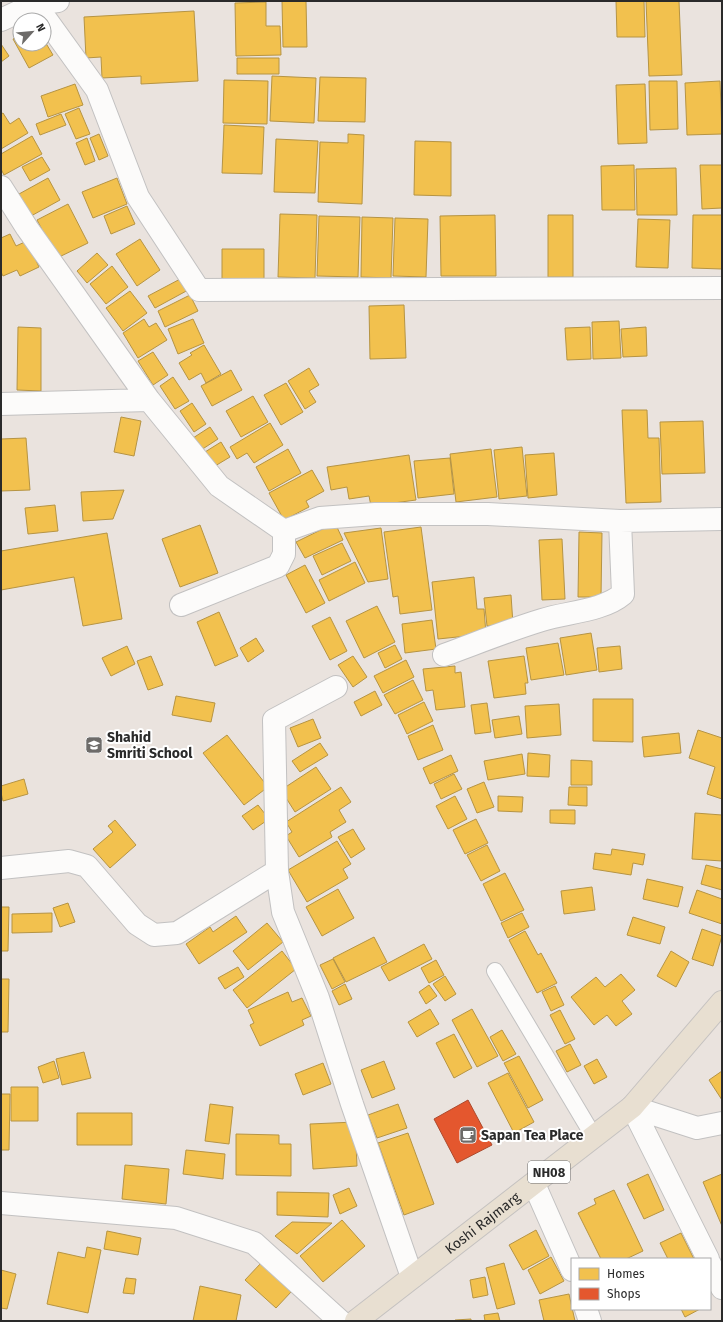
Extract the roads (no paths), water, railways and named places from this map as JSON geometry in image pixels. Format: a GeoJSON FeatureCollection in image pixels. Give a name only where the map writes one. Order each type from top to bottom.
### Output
{"type":"FeatureCollection","features":[{"type":"Feature","properties":{"kind":"main road","name":"Koshi Rajmarg"},"geometry":{"type":"LineString","coordinates":[[356,1321],[632,1107],[722,1002]]}},
{"type":"Feature","properties":{"kind":"street"},"geometry":{"type":"LineString","coordinates":[[1,20],[35,4],[58,1]]}},
{"type":"Feature","properties":{"kind":"street"},"geometry":{"type":"LineString","coordinates":[[35,4],[97,90],[138,197],[199,290],[722,288]]}},
{"type":"Feature","properties":{"kind":"street"},"geometry":{"type":"LineString","coordinates":[[1,187],[27,228],[149,400],[219,486],[284,531]]}},
{"type":"Feature","properties":{"kind":"street"},"geometry":{"type":"LineString","coordinates":[[1,404],[149,400]]}},
{"type":"Feature","properties":{"kind":"street"},"geometry":{"type":"LineString","coordinates":[[284,531],[320,518],[375,514],[488,514],[620,521],[722,519]]}},
{"type":"Feature","properties":{"kind":"street"},"geometry":{"type":"LineString","coordinates":[[444,655],[543,620],[602,606],[617,600],[624,594],[620,521]]}},
{"type":"Feature","properties":{"kind":"street"},"geometry":{"type":"LineString","coordinates":[[181,605],[278,566],[284,554],[284,531]]}},
{"type":"Feature","properties":{"kind":"street"},"geometry":{"type":"LineString","coordinates":[[336,687],[274,720],[277,871],[283,912],[318,998],[352,1104],[412,1277]]}},
{"type":"Feature","properties":{"kind":"street"},"geometry":{"type":"LineString","coordinates":[[1,868],[69,861],[87,866],[137,924],[154,935],[177,933],[277,871]]}},
{"type":"Feature","properties":{"kind":"street"},"geometry":{"type":"LineString","coordinates":[[632,1107],[697,1128],[722,1123]]}},
{"type":"Feature","properties":{"kind":"street"},"geometry":{"type":"LineString","coordinates":[[632,1107],[708,1258]]}},
{"type":"Feature","properties":{"kind":"street"},"geometry":{"type":"LineString","coordinates":[[534,1184],[571,1268]]}},
{"type":"Feature","properties":{"kind":"street"},"geometry":{"type":"LineString","coordinates":[[1,1203],[176,1218],[254,1243],[340,1321]]}},
{"type":"Feature","properties":{"kind":"street"},"geometry":{"type":"LineString","coordinates":[[711,1266],[722,1288]]}},
{"type":"Feature","properties":{"kind":"street"},"geometry":{"type":"LineString","coordinates":[[586,1310],[590,1321]]}},
{"type":"Feature","properties":{"kind":"lane"},"geometry":{"type":"LineString","coordinates":[[495,971],[594,1137]]}},
{"type":"Feature","properties":{"kind":"place","name":"Shahid Smriti School"},"geometry":{"type":"Point","coordinates":[94,745]}},
{"type":"Feature","properties":{"kind":"place","name":"Sapan Tea Place"},"geometry":{"type":"Point","coordinates":[468,1135]}}]}
